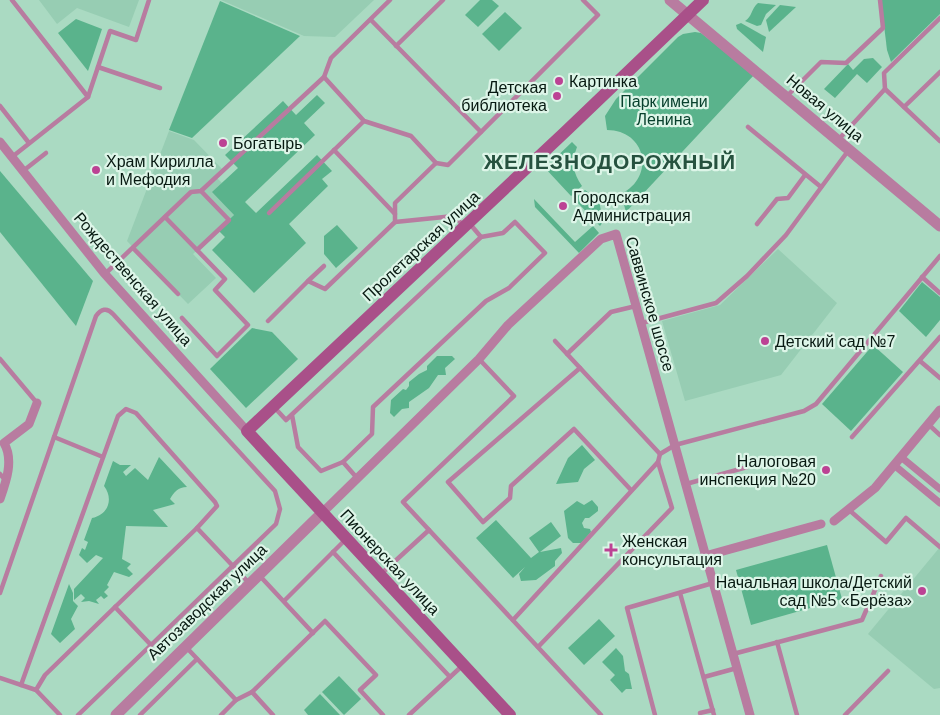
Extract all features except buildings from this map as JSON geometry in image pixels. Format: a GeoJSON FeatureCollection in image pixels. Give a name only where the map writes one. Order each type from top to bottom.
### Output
{"type":"FeatureCollection","features":[{"type":"Feature","properties":{"kind":"main road","name":"Пролетарская улица"},"geometry":{"type":"LineString","coordinates":[[247,431],[703,0]]}},
{"type":"Feature","properties":{"kind":"main road","name":"Пионерская улица"},"geometry":{"type":"LineString","coordinates":[[247,431],[510,715]]}},
{"type":"Feature","properties":{"kind":"street","name":"Новая улица"},"geometry":{"type":"LineString","coordinates":[[670,0],[940,226]]}},
{"type":"Feature","properties":{"kind":"street","name":"Рождественская улица"},"geometry":{"type":"LineString","coordinates":[[0,142],[106,274],[247,431]]}},
{"type":"Feature","properties":{"kind":"street","name":"Саввинское шоссе"},"geometry":{"type":"LineString","coordinates":[[322,513],[479,359],[508,326],[601,239],[616,234],[750,715]]}},
{"type":"Feature","properties":{"kind":"street"},"geometry":{"type":"LineString","coordinates":[[0,499],[6,482],[8,456],[2,440],[29,424],[37,403]]}},
{"type":"Feature","properties":{"kind":"street"},"geometry":{"type":"LineString","coordinates":[[834,520],[875,488],[940,410]]}},
{"type":"Feature","properties":{"kind":"street"},"geometry":{"type":"LineString","coordinates":[[901,457],[940,489]]}},
{"type":"Feature","properties":{"kind":"street"},"geometry":{"type":"LineString","coordinates":[[894,465],[940,504]]}},
{"type":"Feature","properties":{"kind":"street","name":"Автозаводская улица"},"geometry":{"type":"LineString","coordinates":[[116,715],[322,513]]}},
{"type":"Feature","properties":{"kind":"street"},"geometry":{"type":"LineString","coordinates":[[705,556],[821,524]]}},
{"type":"Feature","properties":{"kind":"lane"},"geometry":{"type":"LineString","coordinates":[[12,0],[88,97]]}},
{"type":"Feature","properties":{"kind":"lane"},"geometry":{"type":"LineString","coordinates":[[12,157],[88,97],[110,31],[136,40],[149,0]]}},
{"type":"Feature","properties":{"kind":"lane"},"geometry":{"type":"LineString","coordinates":[[106,274],[191,192],[201,191],[324,77],[330,58],[390,0]]}},
{"type":"Feature","properties":{"kind":"lane"},"geometry":{"type":"LineString","coordinates":[[396,46],[443,0]]}},
{"type":"Feature","properties":{"kind":"lane"},"geometry":{"type":"LineString","coordinates":[[324,77],[364,121],[411,136],[436,163],[448,165],[598,15],[583,0]]}},
{"type":"Feature","properties":{"kind":"lane"},"geometry":{"type":"LineString","coordinates":[[786,97],[821,62],[846,63],[882,28],[880,0]]}},
{"type":"Feature","properties":{"kind":"lane"},"geometry":{"type":"LineString","coordinates":[[940,18],[884,73],[885,89],[940,141]]}},
{"type":"Feature","properties":{"kind":"lane"},"geometry":{"type":"LineString","coordinates":[[371,20],[481,132]]}},
{"type":"Feature","properties":{"kind":"lane"},"geometry":{"type":"LineString","coordinates":[[98,67],[160,88]]}},
{"type":"Feature","properties":{"kind":"lane"},"geometry":{"type":"LineString","coordinates":[[904,107],[940,72]]}},
{"type":"Feature","properties":{"kind":"lane"},"geometry":{"type":"LineString","coordinates":[[838,140],[885,89]]}},
{"type":"Feature","properties":{"kind":"lane"},"geometry":{"type":"LineString","coordinates":[[0,106],[29,143]]}},
{"type":"Feature","properties":{"kind":"lane"},"geometry":{"type":"LineString","coordinates":[[269,213],[364,121]]}},
{"type":"Feature","properties":{"kind":"lane"},"geometry":{"type":"LineString","coordinates":[[748,127],[821,187]]}},
{"type":"Feature","properties":{"kind":"lane"},"geometry":{"type":"LineString","coordinates":[[334,150],[395,214]]}},
{"type":"Feature","properties":{"kind":"lane"},"geometry":{"type":"LineString","coordinates":[[641,323],[716,303],[747,276],[778,244],[849,150]]}},
{"type":"Feature","properties":{"kind":"lane"},"geometry":{"type":"LineString","coordinates":[[23,171],[46,154]]}},
{"type":"Feature","properties":{"kind":"lane"},"geometry":{"type":"LineString","coordinates":[[395,222],[395,203],[436,163]]}},
{"type":"Feature","properties":{"kind":"lane"},"geometry":{"type":"LineString","coordinates":[[757,224],[777,199],[788,198],[805,174]]}},
{"type":"Feature","properties":{"kind":"lane"},"geometry":{"type":"LineString","coordinates":[[197,250],[229,220],[201,191]]}},
{"type":"Feature","properties":{"kind":"lane"},"geometry":{"type":"LineString","coordinates":[[308,281],[325,289],[395,222],[454,216],[482,237]]}},
{"type":"Feature","properties":{"kind":"lane"},"geometry":{"type":"LineString","coordinates":[[165,217],[225,279],[215,290],[248,325],[218,356],[182,318]]}},
{"type":"Feature","properties":{"kind":"lane"},"geometry":{"type":"LineString","coordinates":[[273,406],[286,420],[482,237],[503,233],[515,222],[544,253],[509,288],[486,301],[373,407],[372,434],[343,462],[321,471],[298,447],[292,415]]}},
{"type":"Feature","properties":{"kind":"lane"},"geometry":{"type":"LineString","coordinates":[[133,248],[178,294]]}},
{"type":"Feature","properties":{"kind":"lane"},"geometry":{"type":"LineString","coordinates":[[513,620],[658,462],[660,454],[675,445],[804,411],[816,404],[940,256]]}},
{"type":"Feature","properties":{"kind":"lane"},"geometry":{"type":"LineString","coordinates":[[268,321],[324,266]]}},
{"type":"Feature","properties":{"kind":"lane"},"geometry":{"type":"LineString","coordinates":[[922,277],[940,293]]}},
{"type":"Feature","properties":{"kind":"lane"},"geometry":{"type":"LineString","coordinates":[[567,354],[611,312],[636,306]]}},
{"type":"Feature","properties":{"kind":"lane"},"geometry":{"type":"LineString","coordinates":[[0,593],[96,316],[103,310],[111,311],[275,490],[280,509],[278,520],[233,566],[78,715]]}},
{"type":"Feature","properties":{"kind":"lane"},"geometry":{"type":"LineString","coordinates":[[852,437],[940,337]]}},
{"type":"Feature","properties":{"kind":"lane"},"geometry":{"type":"LineString","coordinates":[[555,341],[660,454]]}},
{"type":"Feature","properties":{"kind":"lane"},"geometry":{"type":"LineString","coordinates":[[0,359],[37,403]]}},
{"type":"Feature","properties":{"kind":"lane"},"geometry":{"type":"LineString","coordinates":[[479,359],[514,396],[403,502],[601,715]]}},
{"type":"Feature","properties":{"kind":"lane"},"geometry":{"type":"LineString","coordinates":[[920,361],[940,378]]}},
{"type":"Feature","properties":{"kind":"lane"},"geometry":{"type":"LineString","coordinates":[[580,368],[448,482],[483,522],[510,498],[511,486],[574,429],[632,490]]}},
{"type":"Feature","properties":{"kind":"lane"},"geometry":{"type":"LineString","coordinates":[[21,684],[118,416],[126,409],[136,413],[217,506],[197,528],[45,675],[36,690]]}},
{"type":"Feature","properties":{"kind":"lane"},"geometry":{"type":"LineString","coordinates":[[928,424],[940,434]]}},
{"type":"Feature","properties":{"kind":"lane"},"geometry":{"type":"LineString","coordinates":[[54,437],[103,457]]}},
{"type":"Feature","properties":{"kind":"lane"},"geometry":{"type":"LineString","coordinates":[[686,484],[776,459]]}},
{"type":"Feature","properties":{"kind":"lane"},"geometry":{"type":"LineString","coordinates":[[343,462],[358,478]]}},
{"type":"Feature","properties":{"kind":"lane"},"geometry":{"type":"LineString","coordinates":[[538,647],[672,508],[658,462]]}},
{"type":"Feature","properties":{"kind":"lane"},"geometry":{"type":"LineString","coordinates":[[0,474],[6,482]]}},
{"type":"Feature","properties":{"kind":"lane"},"geometry":{"type":"LineString","coordinates":[[848,509],[886,542],[906,518],[940,547]]}},
{"type":"Feature","properties":{"kind":"lane"},"geometry":{"type":"LineString","coordinates":[[197,528],[250,584]]}},
{"type":"Feature","properties":{"kind":"lane"},"geometry":{"type":"LineString","coordinates":[[380,575],[429,530]]}},
{"type":"Feature","properties":{"kind":"lane"},"geometry":{"type":"LineString","coordinates":[[284,601],[346,539]]}},
{"type":"Feature","properties":{"kind":"lane"},"geometry":{"type":"LineString","coordinates":[[333,552],[450,677]]}},
{"type":"Feature","properties":{"kind":"lane"},"geometry":{"type":"LineString","coordinates":[[259,575],[313,633]]}},
{"type":"Feature","properties":{"kind":"lane"},"geometry":{"type":"LineString","coordinates":[[733,654],[862,620],[881,576]]}},
{"type":"Feature","properties":{"kind":"lane"},"geometry":{"type":"LineString","coordinates":[[655,715],[627,608],[713,583]]}},
{"type":"Feature","properties":{"kind":"lane"},"geometry":{"type":"LineString","coordinates":[[680,592],[714,712],[700,713]]}},
{"type":"Feature","properties":{"kind":"lane"},"geometry":{"type":"LineString","coordinates":[[115,607],[151,645]]}},
{"type":"Feature","properties":{"kind":"lane"},"geometry":{"type":"LineString","coordinates":[[221,715],[236,700],[252,692],[325,621],[376,675],[360,690],[382,715]]}},
{"type":"Feature","properties":{"kind":"lane"},"geometry":{"type":"LineString","coordinates":[[777,642],[797,715]]}},
{"type":"Feature","properties":{"kind":"lane"},"geometry":{"type":"LineString","coordinates":[[185,647],[236,700]]}},
{"type":"Feature","properties":{"kind":"lane"},"geometry":{"type":"LineString","coordinates":[[140,715],[197,659]]}},
{"type":"Feature","properties":{"kind":"lane"},"geometry":{"type":"LineString","coordinates":[[409,715],[463,665]]}},
{"type":"Feature","properties":{"kind":"lane"},"geometry":{"type":"LineString","coordinates":[[704,677],[737,668]]}},
{"type":"Feature","properties":{"kind":"lane"},"geometry":{"type":"LineString","coordinates":[[845,715],[888,671]]}},
{"type":"Feature","properties":{"kind":"lane"},"geometry":{"type":"LineString","coordinates":[[0,678],[36,690],[60,715]]}},
{"type":"Feature","properties":{"kind":"lane"},"geometry":{"type":"LineString","coordinates":[[252,692],[273,715]]}},
{"type":"Feature","properties":{"kind":"shaded area"},"geometry":{"type":"Polygon","coordinates":[[[39,0],[139,0],[129,27],[77,8],[57,24],[39,0]]]}},
{"type":"Feature","properties":{"kind":"shaded area"},"geometry":{"type":"Polygon","coordinates":[[[221,0],[374,0],[335,37],[304,36],[221,0]]]}},
{"type":"Feature","properties":{"kind":"shaded area"},"geometry":{"type":"Polygon","coordinates":[[[169,131],[194,140],[223,170],[216,177],[222,183],[213,192],[234,215],[193,254],[216,278],[188,304],[127,241],[169,131]]]}},
{"type":"Feature","properties":{"kind":"shaded area","name":"Детский сад №7"},"geometry":{"type":"Polygon","coordinates":[[[778,249],[837,303],[781,375],[685,401],[662,321],[720,305],[778,249]]]}},
{"type":"Feature","properties":{"kind":"shaded area","name":"Начальная школа/Детский сад №5 «Берёза»"},"geometry":{"type":"Polygon","coordinates":[[[940,547],[940,688],[934,689],[868,634],[940,547]]]}},
{"type":"Feature","properties":{"kind":"green space"},"geometry":{"type":"Polygon","coordinates":[[[480,0],[492,0],[499,6],[478,27],[465,15],[480,0]]]}},
{"type":"Feature","properties":{"kind":"green space"},"geometry":{"type":"Polygon","coordinates":[[[881,0],[940,0],[940,14],[891,62],[887,50],[881,0]]]}},
{"type":"Feature","properties":{"kind":"green space"},"geometry":{"type":"Polygon","coordinates":[[[220,1],[300,36],[192,138],[169,130],[220,1]]]}},
{"type":"Feature","properties":{"kind":"green space"},"geometry":{"type":"Polygon","coordinates":[[[758,3],[776,5],[766,14],[761,25],[757,26],[745,21],[758,3]]]}},
{"type":"Feature","properties":{"kind":"green space"},"geometry":{"type":"Polygon","coordinates":[[[780,5],[796,7],[769,32],[766,20],[780,5]]]}},
{"type":"Feature","properties":{"kind":"green space"},"geometry":{"type":"Polygon","coordinates":[[[505,12],[522,28],[499,51],[482,34],[505,12]]]}},
{"type":"Feature","properties":{"kind":"green space"},"geometry":{"type":"Polygon","coordinates":[[[76,19],[102,29],[88,71],[58,33],[76,19]]]}},
{"type":"Feature","properties":{"kind":"green space"},"geometry":{"type":"Polygon","coordinates":[[[741,23],[766,37],[763,52],[737,29],[736,25],[741,23]]]}},
{"type":"Feature","properties":{"kind":"green space","name":"Парк имени Ленина"},"geometry":{"type":"Polygon","coordinates":[[[695,32],[701,33],[754,75],[626,212],[621,194],[632,186],[639,177],[642,156],[638,146],[631,138],[620,132],[607,130],[605,116],[616,99],[678,37],[695,32]]]}},
{"type":"Feature","properties":{"kind":"green space"},"geometry":{"type":"Polygon","coordinates":[[[873,58],[882,67],[867,83],[857,74],[835,98],[824,89],[848,64],[853,70],[864,59],[873,58]]]}},
{"type":"Feature","properties":{"kind":"green space"},"geometry":{"type":"Polygon","coordinates":[[[317,95],[325,103],[304,123],[315,135],[245,202],[256,213],[317,155],[332,171],[322,179],[328,186],[289,224],[306,243],[254,293],[212,250],[225,237],[218,230],[234,215],[212,192],[238,168],[225,155],[283,101],[296,115],[317,95]]]}},
{"type":"Feature","properties":{"kind":"green space"},"geometry":{"type":"Polygon","coordinates":[[[572,142],[577,147],[574,158],[575,172],[582,186],[571,196],[545,168],[572,142]]]}},
{"type":"Feature","properties":{"kind":"green space"},"geometry":{"type":"Polygon","coordinates":[[[0,171],[93,281],[76,326],[0,232],[0,171]]]}},
{"type":"Feature","properties":{"kind":"green space"},"geometry":{"type":"Polygon","coordinates":[[[585,190],[599,200],[603,222],[600,226],[574,199],[585,190]]]}},
{"type":"Feature","properties":{"kind":"green space"},"geometry":{"type":"Polygon","coordinates":[[[534,199],[575,242],[593,226],[599,233],[579,253],[535,207],[534,199]]]}},
{"type":"Feature","properties":{"kind":"green space"},"geometry":{"type":"Polygon","coordinates":[[[337,225],[358,248],[336,268],[324,254],[324,236],[337,225]]]}},
{"type":"Feature","properties":{"kind":"green space"},"geometry":{"type":"Polygon","coordinates":[[[922,282],[940,297],[940,320],[926,337],[899,311],[922,282]]]}},
{"type":"Feature","properties":{"kind":"green space"},"geometry":{"type":"Polygon","coordinates":[[[252,328],[272,332],[298,359],[246,408],[210,369],[252,328]]]}},
{"type":"Feature","properties":{"kind":"green space"},"geometry":{"type":"Polygon","coordinates":[[[873,345],[903,372],[851,431],[822,404],[873,345]]]}},
{"type":"Feature","properties":{"kind":"green space"},"geometry":{"type":"Polygon","coordinates":[[[437,356],[452,356],[455,359],[445,368],[446,375],[438,375],[429,388],[409,402],[409,408],[402,409],[394,417],[390,413],[391,400],[403,389],[406,390],[409,382],[427,370],[427,366],[437,356]]]}},
{"type":"Feature","properties":{"kind":"green space"},"geometry":{"type":"Polygon","coordinates":[[[582,445],[595,460],[584,469],[578,482],[556,484],[568,458],[582,445]]]}},
{"type":"Feature","properties":{"kind":"green space"},"geometry":{"type":"Polygon","coordinates":[[[159,457],[187,487],[177,490],[173,494],[170,499],[175,504],[153,510],[168,527],[126,526],[122,559],[131,564],[127,568],[133,574],[129,577],[114,572],[107,585],[109,587],[104,592],[108,596],[104,599],[101,596],[96,600],[99,604],[89,601],[81,602],[85,598],[81,594],[74,600],[74,589],[103,558],[96,555],[87,563],[79,555],[82,548],[85,550],[88,542],[84,540],[92,518],[102,514],[108,506],[109,496],[104,486],[113,461],[120,465],[131,465],[123,472],[126,476],[135,468],[148,480],[159,457]]]}},
{"type":"Feature","properties":{"kind":"green space"},"geometry":{"type":"Polygon","coordinates":[[[592,500],[598,507],[598,511],[589,518],[585,518],[582,523],[584,528],[590,529],[591,532],[581,543],[573,543],[568,538],[564,511],[577,501],[584,505],[592,500]]]}},
{"type":"Feature","properties":{"kind":"green space"},"geometry":{"type":"Polygon","coordinates":[[[496,520],[531,558],[539,552],[529,538],[551,522],[561,536],[540,552],[561,548],[562,553],[555,561],[555,566],[536,580],[521,581],[519,574],[525,567],[513,578],[476,538],[496,520]]]}},
{"type":"Feature","properties":{"kind":"green space"},"geometry":{"type":"Polygon","coordinates":[[[827,545],[842,599],[751,625],[736,570],[827,545]]]}},
{"type":"Feature","properties":{"kind":"green space"},"geometry":{"type":"Polygon","coordinates":[[[69,584],[73,593],[73,601],[78,606],[71,619],[75,629],[60,643],[51,634],[69,584]]]}},
{"type":"Feature","properties":{"kind":"green space"},"geometry":{"type":"Polygon","coordinates":[[[599,619],[615,636],[584,665],[568,648],[599,619]]]}},
{"type":"Feature","properties":{"kind":"green space"},"geometry":{"type":"Polygon","coordinates":[[[616,648],[623,656],[625,671],[629,674],[632,689],[626,689],[622,693],[610,680],[615,675],[602,662],[616,648]]]}},
{"type":"Feature","properties":{"kind":"green space"},"geometry":{"type":"Polygon","coordinates":[[[339,676],[361,699],[344,715],[322,692],[339,676]]]}},
{"type":"Feature","properties":{"kind":"green space"},"geometry":{"type":"Polygon","coordinates":[[[320,694],[340,715],[308,715],[304,710],[320,694]]]}},
{"type":"Feature","properties":{"kind":"place","name":"Картинка"},"geometry":{"type":"Point","coordinates":[559,81]}},
{"type":"Feature","properties":{"kind":"place","name":"Детская библиотека"},"geometry":{"type":"Point","coordinates":[557,96]}},
{"type":"Feature","properties":{"kind":"place","name":"Богатырь"},"geometry":{"type":"Point","coordinates":[223,143]}},
{"type":"Feature","properties":{"kind":"place","name":"Храм Кирилла и Мефодия"},"geometry":{"type":"Point","coordinates":[96,170]}},
{"type":"Feature","properties":{"kind":"place","name":"Городская Администрация"},"geometry":{"type":"Point","coordinates":[563,206]}},
{"type":"Feature","properties":{"kind":"place","name":"Детский сад №7"},"geometry":{"type":"Point","coordinates":[765,341]}},
{"type":"Feature","properties":{"kind":"place","name":"Налоговая инспекция №20"},"geometry":{"type":"Point","coordinates":[826,470]}},
{"type":"Feature","properties":{"kind":"place","name":"Женская консультация"},"geometry":{"type":"Point","coordinates":[611,550]}},
{"type":"Feature","properties":{"kind":"place","name":"Начальная школа/Детский сад №5 «Берёза»"},"geometry":{"type":"Point","coordinates":[922,591]}},
{"type":"Feature","properties":{"kind":"district","name":"ЖЕЛЕЗНОДОРОЖНЫЙ"},"geometry":{"type":"Point","coordinates":[610,161]}}]}
